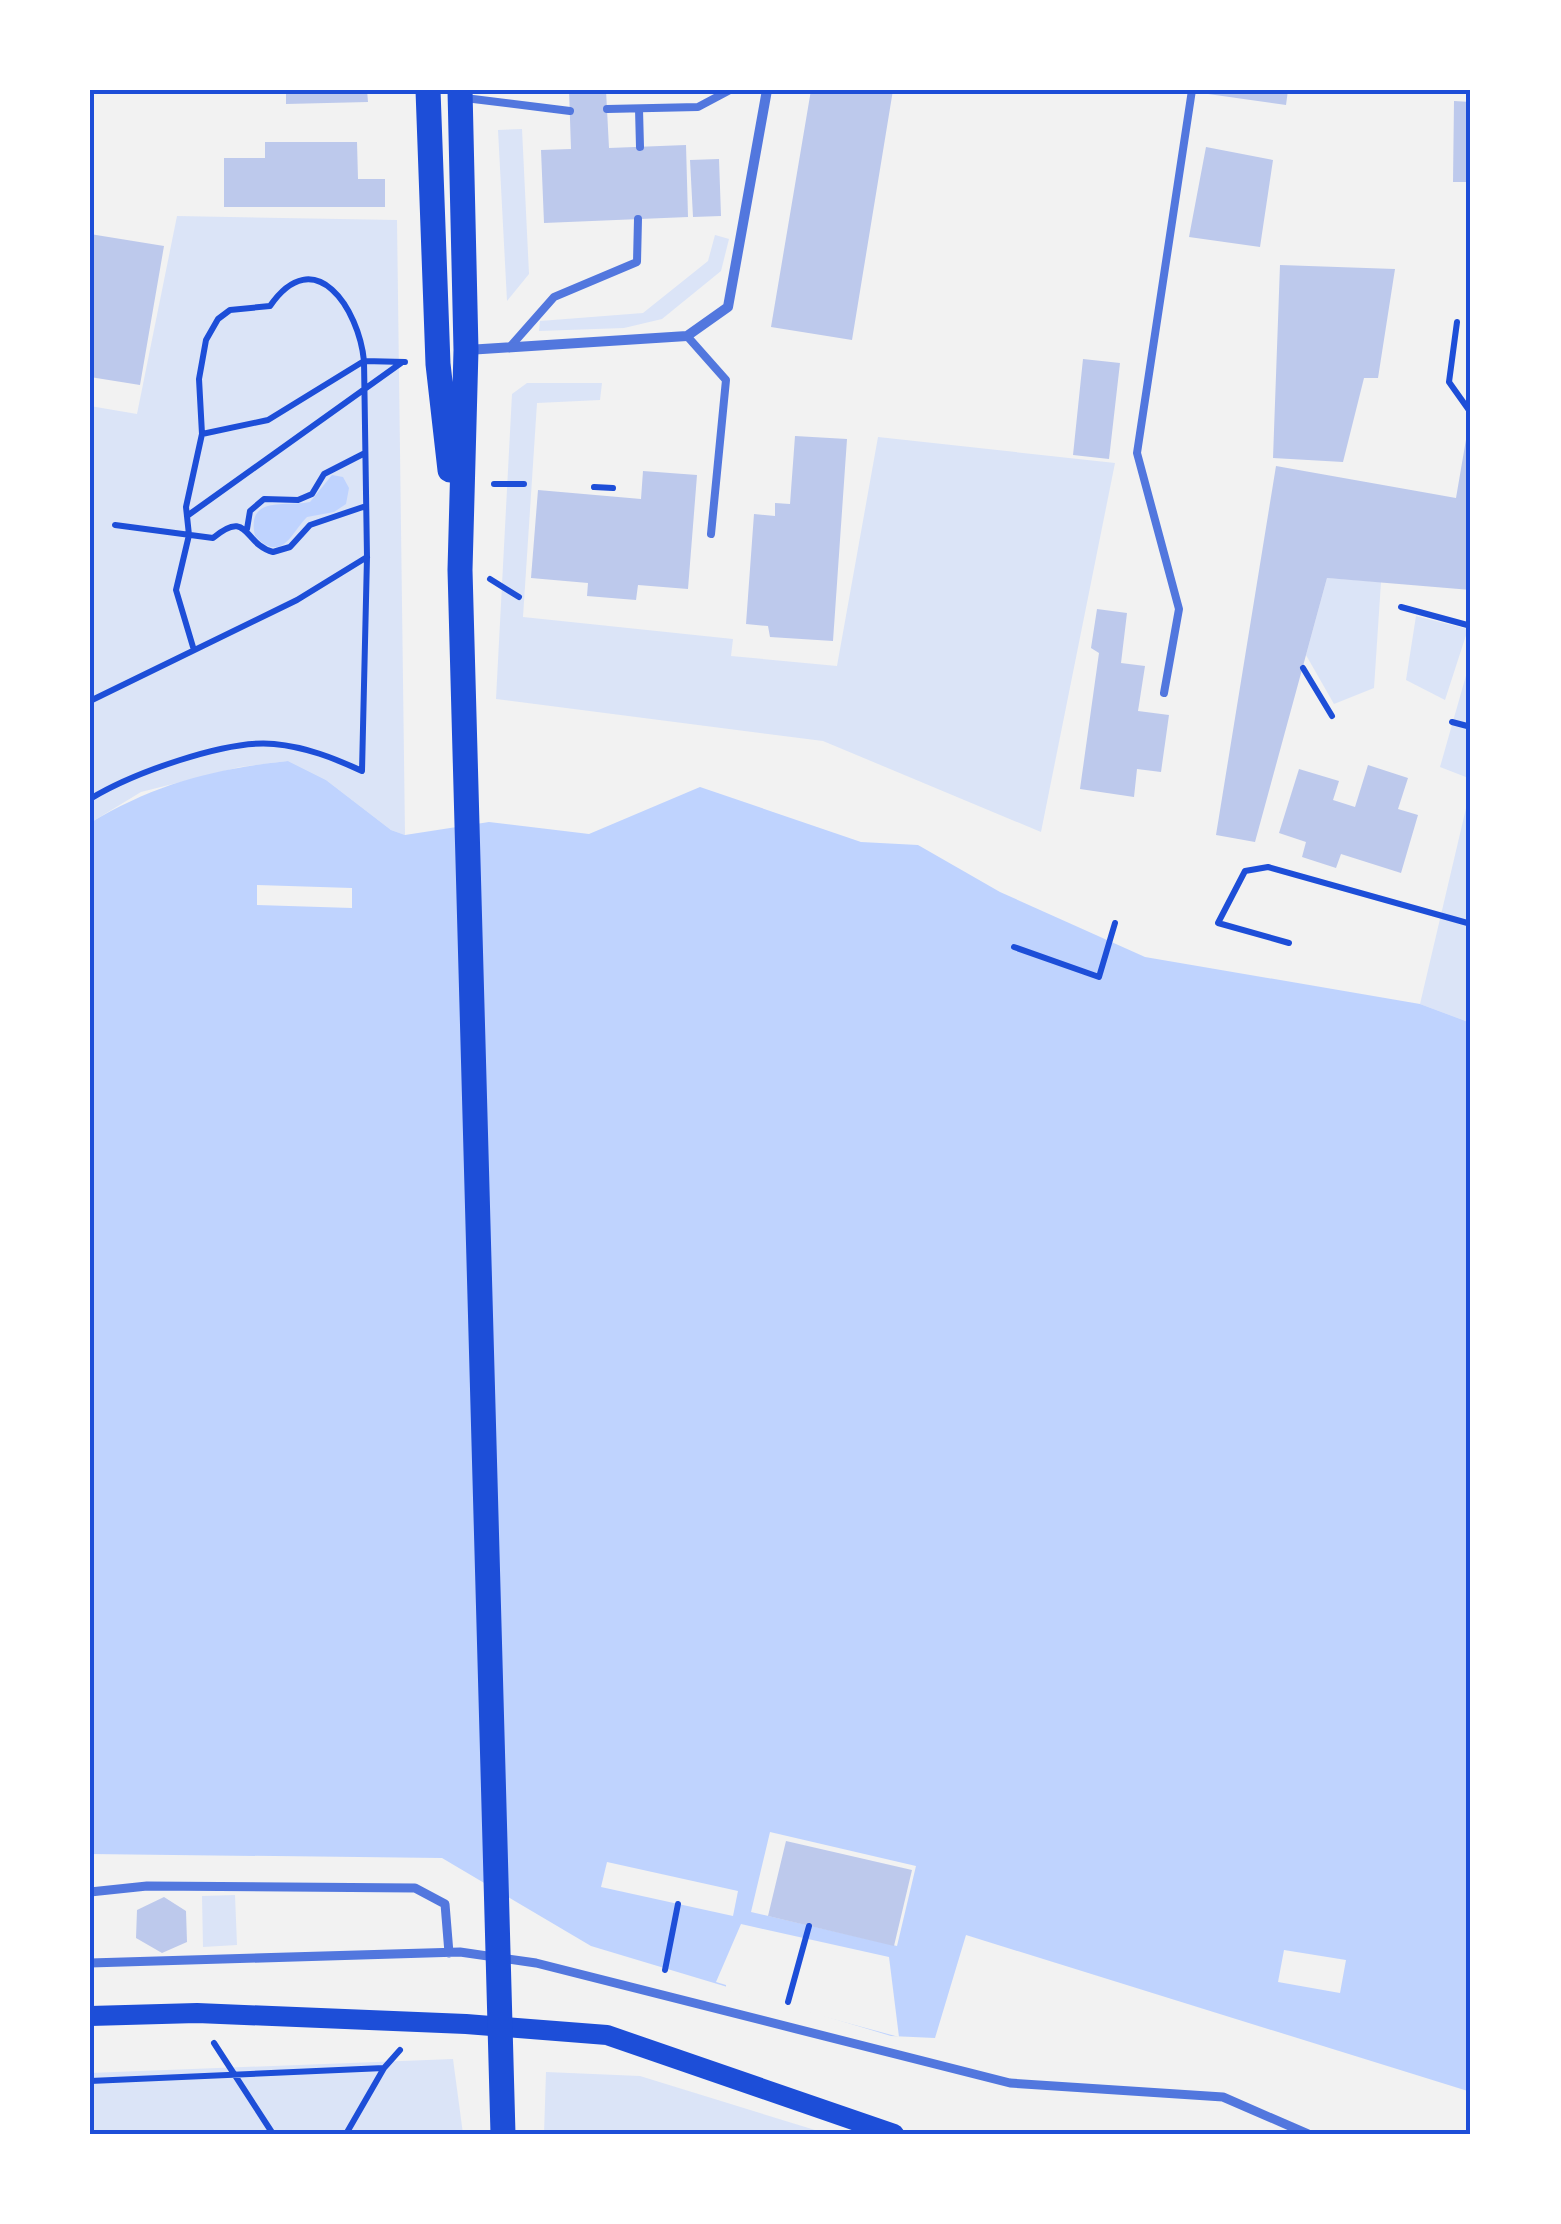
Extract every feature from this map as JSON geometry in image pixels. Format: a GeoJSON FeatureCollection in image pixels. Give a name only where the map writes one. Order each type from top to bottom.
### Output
{"type":"FeatureCollection","features":[{"type":"Feature","properties":{"kind":"main road"},"geometry":{"type":"LineString","coordinates":[[428,90],[438,364],[460,570]]}},
{"type":"Feature","properties":{"kind":"main road"},"geometry":{"type":"LineString","coordinates":[[460,94],[466,350],[460,570],[504,2134]]}},
{"type":"Feature","properties":{"kind":"main road"},"geometry":{"type":"LineString","coordinates":[[90,2016],[196,2012],[466,2024],[607,2035],[894,2134]]}},
{"type":"Feature","properties":{"kind":"street"},"geometry":{"type":"LineString","coordinates":[[466,350],[687,336],[728,307],[767,90]]}},
{"type":"Feature","properties":{"kind":"street"},"geometry":{"type":"LineString","coordinates":[[90,1892],[146,1886],[415,1888],[445,1904],[449,1952]]}},
{"type":"Feature","properties":{"kind":"street"},"geometry":{"type":"LineString","coordinates":[[90,1963],[449,1952],[536,1963],[1010,2083],[1224,2097],[1308,2134]]}},
{"type":"Feature","properties":{"kind":"lane"},"geometry":{"type":"LineString","coordinates":[[607,108],[698,107],[730,90]]}},
{"type":"Feature","properties":{"kind":"lane"},"geometry":{"type":"LineString","coordinates":[[1164,694],[1180,609],[1137,454],[1192,90]]}},
{"type":"Feature","properties":{"kind":"lane"},"geometry":{"type":"LineString","coordinates":[[460,94],[570,111]]}},
{"type":"Feature","properties":{"kind":"lane"},"geometry":{"type":"LineString","coordinates":[[639,108],[640,146]]}},
{"type":"Feature","properties":{"kind":"lane"},"geometry":{"type":"LineString","coordinates":[[509,348],[554,297],[637,262],[638,219]]}},
{"type":"Feature","properties":{"kind":"lane"},"geometry":{"type":"LineString","coordinates":[[687,336],[726,380],[711,534]]}},
{"type":"Feature","properties":{"kind":"path"},"geometry":{"type":"LineString","coordinates":[[90,799],[110,787],[226,749],[271,743],[324,754],[362,771],[367,557],[362,336],[338,298],[318,281],[292,280],[270,306],[230,310],[210,330],[199,379],[202,434],[187,516],[189,535],[176,590],[193,647]]}},
{"type":"Feature","properties":{"kind":"path"},"geometry":{"type":"LineString","coordinates":[[1457,322],[1449,382],[1470,413]]}},
{"type":"Feature","properties":{"kind":"path"},"geometry":{"type":"LineString","coordinates":[[202,434],[268,420],[364,361],[411,362]]}},
{"type":"Feature","properties":{"kind":"path"},"geometry":{"type":"LineString","coordinates":[[187,516],[402,362]]}},
{"type":"Feature","properties":{"kind":"path"},"geometry":{"type":"LineString","coordinates":[[366,453],[324,474],[312,494],[298,500],[264,499],[250,511],[247,529],[256,545],[282,551],[310,525],[366,506]]}},
{"type":"Feature","properties":{"kind":"path"},"geometry":{"type":"LineString","coordinates":[[594,487],[612,488]]}},
{"type":"Feature","properties":{"kind":"path"},"geometry":{"type":"LineString","coordinates":[[115,525],[213,538],[226,527],[247,529]]}},
{"type":"Feature","properties":{"kind":"path"},"geometry":{"type":"LineString","coordinates":[[90,701],[193,647],[297,600],[367,557]]}},
{"type":"Feature","properties":{"kind":"path"},"geometry":{"type":"LineString","coordinates":[[1401,607],[1471,626]]}},
{"type":"Feature","properties":{"kind":"path"},"geometry":{"type":"LineString","coordinates":[[1302,668],[1332,716]]}},
{"type":"Feature","properties":{"kind":"path"},"geometry":{"type":"LineString","coordinates":[[1452,722],[1471,727]]}},
{"type":"Feature","properties":{"kind":"path"},"geometry":{"type":"LineString","coordinates":[[1288,943],[1218,923],[1245,871],[1268,867],[1471,924]]}},
{"type":"Feature","properties":{"kind":"path"},"geometry":{"type":"LineString","coordinates":[[1014,947],[1099,977],[1114,923]]}},
{"type":"Feature","properties":{"kind":"path"},"geometry":{"type":"LineString","coordinates":[[665,1970],[678,1904]]}},
{"type":"Feature","properties":{"kind":"path"},"geometry":{"type":"LineString","coordinates":[[781,2024],[809,1926]]}},
{"type":"Feature","properties":{"kind":"path"},"geometry":{"type":"LineString","coordinates":[[196,2012],[233,2078],[274,2134]]}},
{"type":"Feature","properties":{"kind":"path"},"geometry":{"type":"LineString","coordinates":[[90,2082],[384,2068],[346,2134]]}},
{"type":"Feature","properties":{"kind":"shaded area"},"geometry":{"type":"Polygon","coordinates":[[[522,129],[529,274],[507,301],[498,130],[522,129]]]}},
{"type":"Feature","properties":{"kind":"shaded area"},"geometry":{"type":"Polygon","coordinates":[[[177,216],[397,220],[405,835],[391,830],[326,780],[288,761],[240,767],[141,792],[90,823],[90,406],[137,414],[177,216]]]}},
{"type":"Feature","properties":{"kind":"shaded area"},"geometry":{"type":"Polygon","coordinates":[[[715,235],[729,239],[721,271],[662,319],[624,328],[539,331],[540,321],[643,313],[708,261],[715,235]]]}},
{"type":"Feature","properties":{"kind":"shaded area"},"geometry":{"type":"Polygon","coordinates":[[[527,383],[602,383],[600,400],[537,403],[523,617],[733,639],[731,656],[837,666],[878,437],[1115,463],[1041,832],[823,741],[496,699],[512,394],[527,383]]]}},
{"type":"Feature","properties":{"kind":"shaded area"},"geometry":{"type":"Polygon","coordinates":[[[1327,578],[1381,582],[1374,688],[1334,704],[1306,655],[1327,578]]]}},
{"type":"Feature","properties":{"kind":"shaded area"},"geometry":{"type":"Polygon","coordinates":[[[1416,616],[1468,629],[1445,700],[1406,680],[1416,616]]]}},
{"type":"Feature","properties":{"kind":"shaded area"},"geometry":{"type":"Polygon","coordinates":[[[1471,658],[1471,779],[1440,767],[1471,658]]]}},
{"type":"Feature","properties":{"kind":"shaded area"},"geometry":{"type":"Polygon","coordinates":[[[1471,787],[1471,1023],[1420,1004],[1471,787]]]}},
{"type":"Feature","properties":{"kind":"shaded area"},"geometry":{"type":"Polygon","coordinates":[[[235,1895],[237,1945],[203,1947],[202,1896],[235,1895]]]}},
{"type":"Feature","properties":{"kind":"shaded area"},"geometry":{"type":"Polygon","coordinates":[[[453,2059],[463,2134],[90,2134],[90,2073],[453,2059]]]}},
{"type":"Feature","properties":{"kind":"shaded area"},"geometry":{"type":"Polygon","coordinates":[[[546,2072],[640,2076],[828,2134],[544,2134],[546,2072]]]}},
{"type":"Feature","properties":{"kind":"water"},"geometry":{"type":"Polygon","coordinates":[[[332,475],[343,477],[349,488],[346,504],[334,512],[307,517],[279,547],[264,544],[255,536],[256,514],[262,509],[310,502],[332,475]]]}},
{"type":"Feature","properties":{"kind":"water"},"geometry":{"type":"Polygon","coordinates":[[[288,761],[326,780],[391,830],[405,835],[489,822],[589,834],[700,787],[861,842],[918,845],[1000,892],[1145,957],[1420,1004],[1471,1023],[1471,2092],[966,1935],[935,2038],[891,2036],[591,1946],[442,1858],[90,1854],[90,823],[185,780],[288,761]]]}},
{"type":"Feature","properties":{"kind":"pier"},"geometry":{"type":"Polygon","coordinates":[[[257,885],[352,888],[352,908],[257,905],[257,885]]]}},
{"type":"Feature","properties":{"kind":"pier"},"geometry":{"type":"Polygon","coordinates":[[[770,1832],[916,1866],[897,1946],[751,1912],[770,1832]]]}},
{"type":"Feature","properties":{"kind":"pier"},"geometry":{"type":"Polygon","coordinates":[[[607,1862],[738,1891],[733,1916],[601,1887],[607,1862]]]}},
{"type":"Feature","properties":{"kind":"pier"},"geometry":{"type":"Polygon","coordinates":[[[741,1924],[889,1957],[899,2037],[726,1990],[726,1985],[716,1982],[741,1924]]]}},
{"type":"Feature","properties":{"kind":"pier"},"geometry":{"type":"Polygon","coordinates":[[[1284,1950],[1346,1960],[1340,1993],[1278,1982],[1284,1950]]]}},
{"type":"Feature","properties":{"kind":"building"},"geometry":{"type":"Polygon","coordinates":[[[286,90],[367,90],[368,102],[286,104],[286,90]]]}},
{"type":"Feature","properties":{"kind":"building"},"geometry":{"type":"Polygon","coordinates":[[[569,90],[606,90],[609,148],[686,145],[688,217],[544,223],[541,150],[571,149],[569,90]]]}},
{"type":"Feature","properties":{"kind":"building"},"geometry":{"type":"Polygon","coordinates":[[[811,90],[893,90],[852,340],[771,327],[811,90]]]}},
{"type":"Feature","properties":{"kind":"building"},"geometry":{"type":"Polygon","coordinates":[[[1288,90],[1286,105],[1201,93],[1288,90]]]}},
{"type":"Feature","properties":{"kind":"building"},"geometry":{"type":"Polygon","coordinates":[[[1454,101],[1471,102],[1471,182],[1453,182],[1454,101]]]}},
{"type":"Feature","properties":{"kind":"building"},"geometry":{"type":"Polygon","coordinates":[[[265,142],[357,142],[358,179],[385,179],[385,207],[224,207],[224,158],[265,158],[265,142]]]}},
{"type":"Feature","properties":{"kind":"building"},"geometry":{"type":"Polygon","coordinates":[[[1206,147],[1273,160],[1260,247],[1189,237],[1206,147]]]}},
{"type":"Feature","properties":{"kind":"building"},"geometry":{"type":"Polygon","coordinates":[[[719,159],[721,216],[693,217],[690,160],[719,159]]]}},
{"type":"Feature","properties":{"kind":"building"},"geometry":{"type":"Polygon","coordinates":[[[90,234],[164,246],[140,385],[90,377],[90,234]]]}},
{"type":"Feature","properties":{"kind":"building"},"geometry":{"type":"Polygon","coordinates":[[[1280,265],[1395,269],[1378,378],[1364,378],[1343,462],[1273,458],[1280,265]]]}},
{"type":"Feature","properties":{"kind":"building"},"geometry":{"type":"Polygon","coordinates":[[[1083,359],[1120,363],[1109,459],[1073,455],[1083,359]]]}},
{"type":"Feature","properties":{"kind":"building"},"geometry":{"type":"Polygon","coordinates":[[[1469,422],[1471,590],[1327,578],[1255,842],[1216,835],[1276,466],[1456,498],[1469,422]]]}},
{"type":"Feature","properties":{"kind":"building"},"geometry":{"type":"Polygon","coordinates":[[[795,436],[847,439],[833,641],[770,637],[768,626],[746,624],[754,514],[775,516],[775,503],[790,504],[795,436]]]}},
{"type":"Feature","properties":{"kind":"building"},"geometry":{"type":"Polygon","coordinates":[[[643,471],[697,475],[688,589],[638,585],[636,600],[587,596],[588,583],[531,578],[538,490],[641,499],[643,471]]]}},
{"type":"Feature","properties":{"kind":"building"},"geometry":{"type":"Polygon","coordinates":[[[1097,609],[1127,613],[1121,663],[1145,666],[1138,711],[1169,715],[1161,772],[1137,769],[1134,797],[1080,789],[1099,653],[1091,648],[1097,609]]]}},
{"type":"Feature","properties":{"kind":"building"},"geometry":{"type":"Polygon","coordinates":[[[1368,765],[1408,778],[1398,809],[1418,815],[1401,873],[1341,854],[1336,868],[1302,857],[1306,842],[1279,833],[1299,769],[1339,781],[1333,800],[1355,807],[1368,765]]]}},
{"type":"Feature","properties":{"kind":"building"},"geometry":{"type":"Polygon","coordinates":[[[786,1841],[912,1870],[894,1946],[768,1916],[786,1841]]]}},
{"type":"Feature","properties":{"kind":"building"},"geometry":{"type":"Polygon","coordinates":[[[164,1897],[186,1911],[187,1942],[162,1953],[136,1938],[137,1910],[164,1897]]]}}]}
